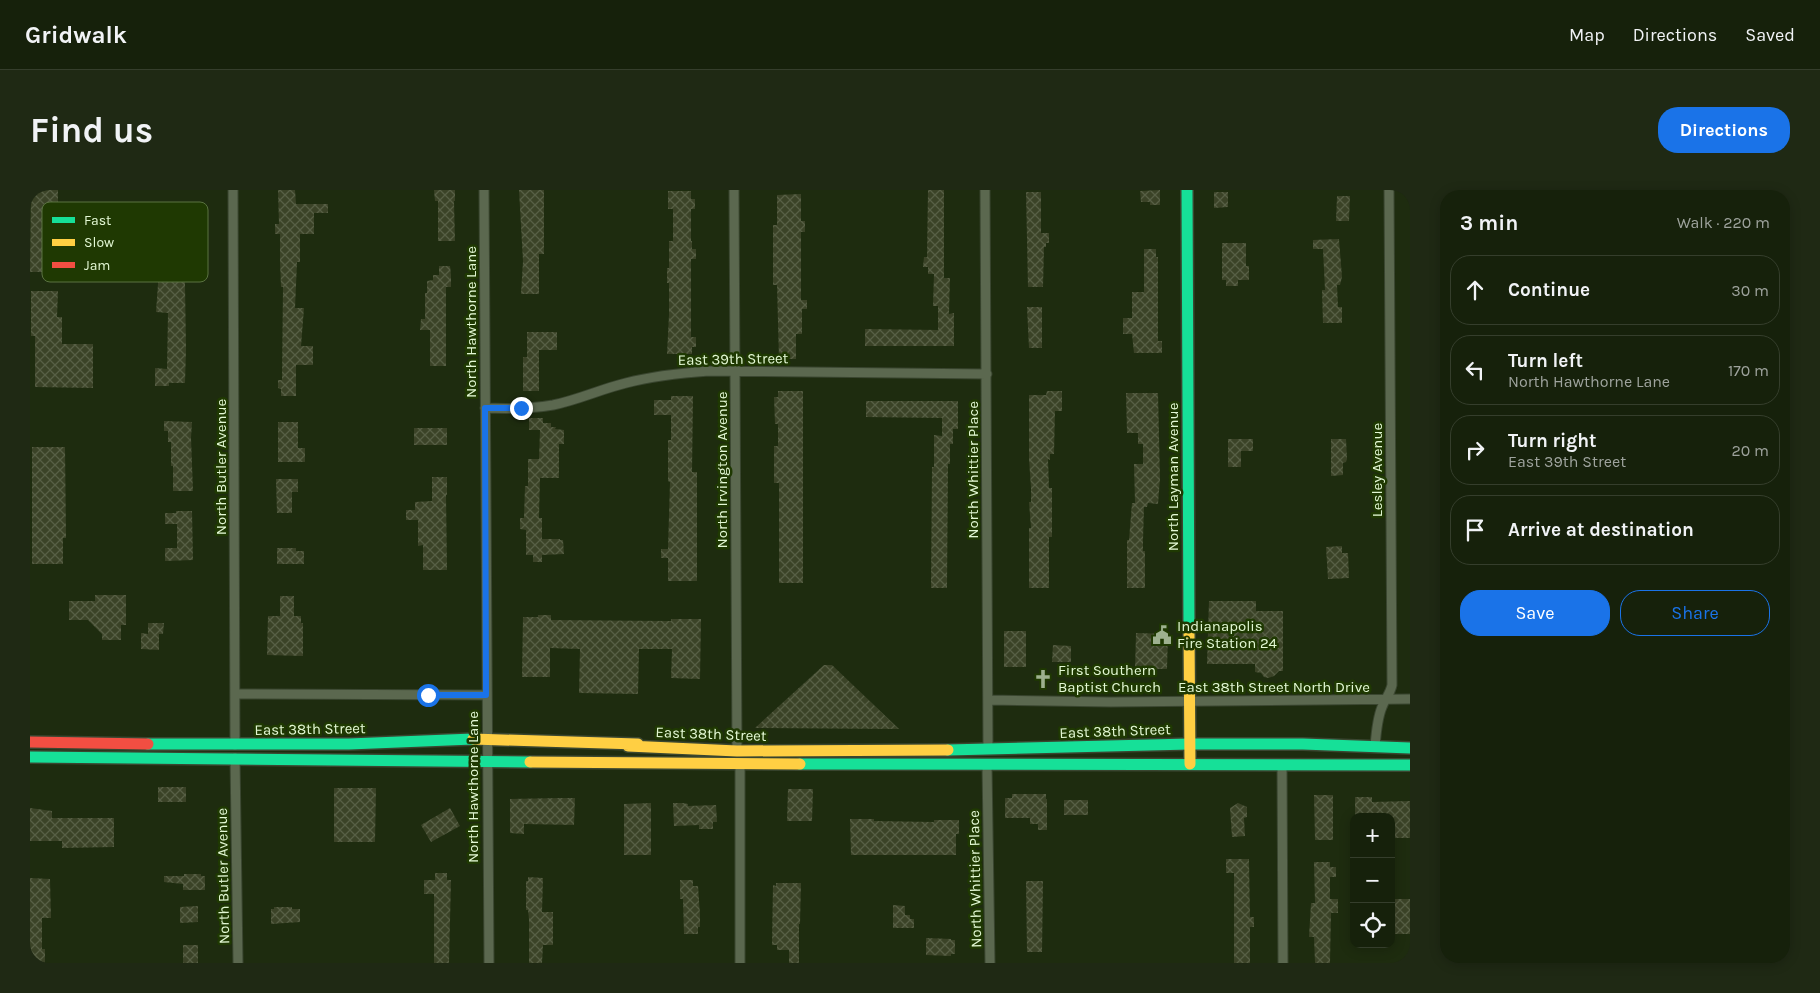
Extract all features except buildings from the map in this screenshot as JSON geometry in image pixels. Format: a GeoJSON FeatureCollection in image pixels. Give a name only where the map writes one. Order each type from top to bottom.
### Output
{"type":"FeatureCollection","features":[{"type":"Feature","properties":{"kind":"main road","name":"North Layman Avenue"},"geometry":{"type":"LineString","coordinates":[[1187,190],[1190,764]]}},
{"type":"Feature","properties":{"kind":"main road","name":"East 38th Street"},"geometry":{"type":"LineString","coordinates":[[30,742],[235,745],[350,744],[486,739],[638,744],[628,746],[736,751],[907,751],[1190,744],[1303,744],[1410,748]]}},
{"type":"Feature","properties":{"kind":"main road","name":"East 38th Street"},"geometry":{"type":"LineString","coordinates":[[30,757],[740,764],[1410,765]]}},
{"type":"Feature","properties":{"kind":"street","name":"North Butler Avenue"},"geometry":{"type":"LineString","coordinates":[[234,190],[235,745]]}},
{"type":"Feature","properties":{"kind":"street","name":"North Hawthorne Lane"},"geometry":{"type":"LineString","coordinates":[[484,190],[488,963]]}},
{"type":"Feature","properties":{"kind":"street","name":"North Irvington Avenue"},"geometry":{"type":"LineString","coordinates":[[734,190],[736,751]]}},
{"type":"Feature","properties":{"kind":"street","name":"North Whittier Place"},"geometry":{"type":"LineString","coordinates":[[985,190],[988,749]]}},
{"type":"Feature","properties":{"kind":"street","name":"Lesley Avenue"},"geometry":{"type":"LineString","coordinates":[[1376,747],[1379,716],[1392,685],[1389,190]]}},
{"type":"Feature","properties":{"kind":"street","name":"East 39th Street"},"geometry":{"type":"LineString","coordinates":[[485,408],[537,407],[578,399],[652,377],[683,372],[987,374]]}},
{"type":"Feature","properties":{"kind":"street"},"geometry":{"type":"LineString","coordinates":[[236,694],[486,695]]}},
{"type":"Feature","properties":{"kind":"street","name":"East 38th Street North Drive"},"geometry":{"type":"LineString","coordinates":[[988,700],[1410,699]]}},
{"type":"Feature","properties":{"kind":"street","name":"North Butler Avenue"},"geometry":{"type":"LineString","coordinates":[[235,758],[238,963]]}},
{"type":"Feature","properties":{"kind":"street"},"geometry":{"type":"LineString","coordinates":[[740,764],[740,963]]}},
{"type":"Feature","properties":{"kind":"street","name":"North Whittier Place"},"geometry":{"type":"LineString","coordinates":[[987,765],[990,963]]}},
{"type":"Feature","properties":{"kind":"street"},"geometry":{"type":"LineString","coordinates":[[1282,765],[1283,963]]}},
{"type":"Feature","properties":{"kind":"traffic: fast"},"geometry":{"type":"LineString","coordinates":[[1187,190],[1189,632]]}},
{"type":"Feature","properties":{"kind":"traffic: fast"},"geometry":{"type":"LineString","coordinates":[[148,744],[349,744],[473,739]]}},
{"type":"Feature","properties":{"kind":"traffic: fast"},"geometry":{"type":"LineString","coordinates":[[948,750],[1190,744],[1303,744],[1410,748]]}},
{"type":"Feature","properties":{"kind":"traffic: fast"},"geometry":{"type":"LineString","coordinates":[[30,757],[530,762]]}},
{"type":"Feature","properties":{"kind":"traffic: fast"},"geometry":{"type":"LineString","coordinates":[[800,764],[1410,765]]}},
{"type":"Feature","properties":{"kind":"traffic: slow"},"geometry":{"type":"LineString","coordinates":[[1189,632],[1190,764]]}},
{"type":"Feature","properties":{"kind":"traffic: slow"},"geometry":{"type":"LineString","coordinates":[[473,739],[637,744]]}},
{"type":"Feature","properties":{"kind":"traffic: slow"},"geometry":{"type":"LineString","coordinates":[[638,744],[628,746],[737,751],[948,750]]}},
{"type":"Feature","properties":{"kind":"traffic: slow"},"geometry":{"type":"LineString","coordinates":[[530,762],[800,764]]}},
{"type":"Feature","properties":{"kind":"traffic: jam"},"geometry":{"type":"LineString","coordinates":[[30,742],[148,744]]}},
{"type":"Feature","properties":{"kind":"place","name":"Indianapolis Fire Station 24"},"geometry":{"type":"Point","coordinates":[1162,635]}},
{"type":"Feature","properties":{"kind":"place","name":"First Southern Baptist Church"},"geometry":{"type":"Point","coordinates":[1043,679]}},
{"type":"Feature","properties":{"kind":"route"},"geometry":{"type":"LineString","coordinates":[[428,695],[486,695],[485,408],[521,408]]}}]}
